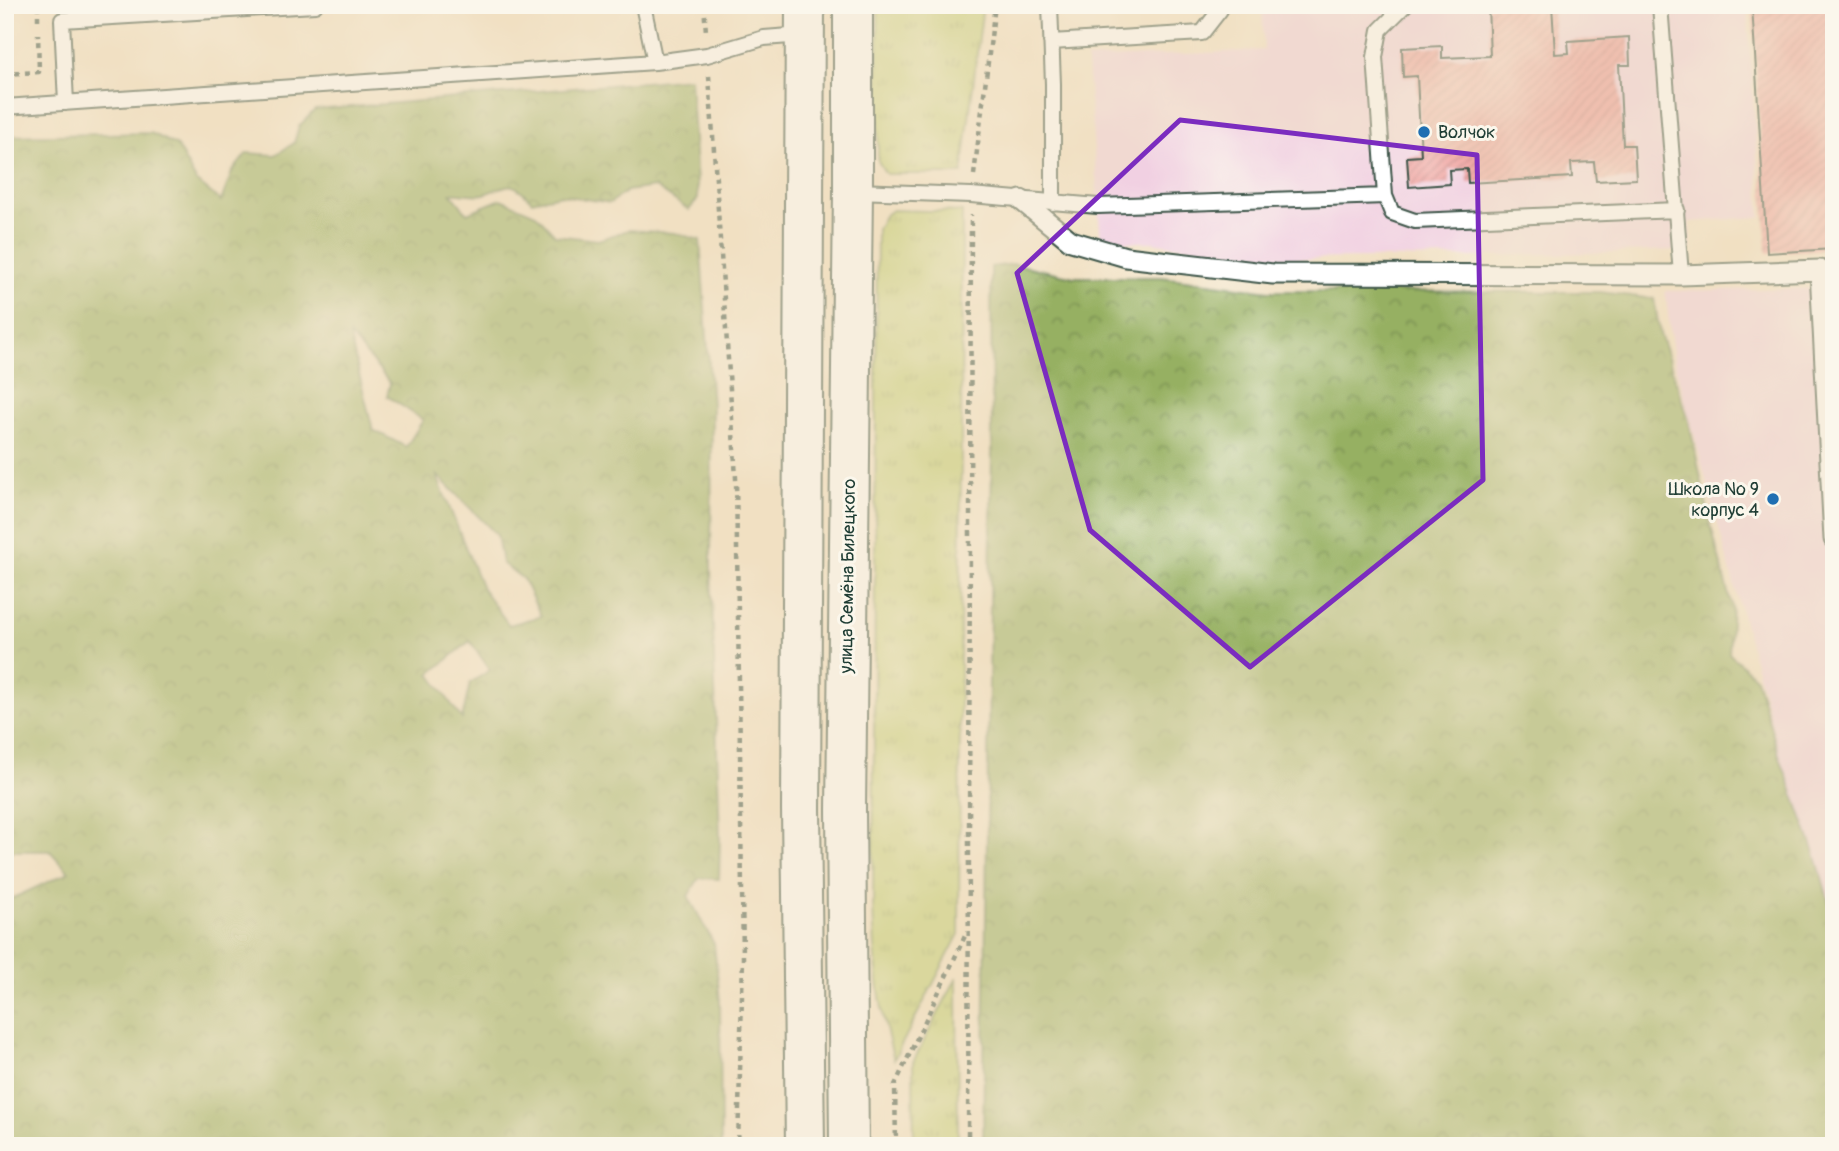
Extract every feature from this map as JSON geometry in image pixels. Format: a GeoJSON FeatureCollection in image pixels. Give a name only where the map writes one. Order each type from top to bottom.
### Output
{"type":"FeatureCollection","features":[{"type":"Feature","properties":{"kind":"main road","name":"улица Семёна Билецкого"},"geometry":{"type":"LineString","coordinates":[[849,1146],[845,810],[853,5]]}},
{"type":"Feature","properties":{"kind":"main road"},"geometry":{"type":"LineString","coordinates":[[805,20],[801,809],[805,1146]]}},
{"type":"Feature","properties":{"kind":"street"},"geometry":{"type":"LineString","coordinates":[[1021,200],[1071,241],[1104,251],[1126,257],[1273,274],[1681,275],[1827,269],[1834,536]]}},
{"type":"Feature","properties":{"kind":"lane"},"geometry":{"type":"LineString","coordinates":[[66,103],[62,20],[315,5]]}},
{"type":"Feature","properties":{"kind":"lane"},"geometry":{"type":"LineString","coordinates":[[643,5],[655,62]]}},
{"type":"Feature","properties":{"kind":"lane"},"geometry":{"type":"LineString","coordinates":[[1050,5],[1054,84],[1053,203]]}},
{"type":"Feature","properties":{"kind":"lane"},"geometry":{"type":"LineString","coordinates":[[1051,42],[1202,33],[1220,10],[1219,5]]}},
{"type":"Feature","properties":{"kind":"lane"},"geometry":{"type":"LineString","coordinates":[[1405,5],[1404,9],[1380,30],[1375,57],[1385,197],[1392,213],[1415,221],[1677,210]]}},
{"type":"Feature","properties":{"kind":"lane"},"geometry":{"type":"LineString","coordinates":[[1660,5],[1681,275]]}},
{"type":"Feature","properties":{"kind":"lane"},"geometry":{"type":"LineString","coordinates":[[5,107],[655,62],[707,55],[764,38],[805,20]]}},
{"type":"Feature","properties":{"kind":"lane"},"geometry":{"type":"LineString","coordinates":[[853,191],[971,195],[1099,206],[1385,197]]}},
{"type":"Feature","properties":{"kind":"path"},"geometry":{"type":"LineString","coordinates":[[5,74],[39,72],[38,5]]}},
{"type":"Feature","properties":{"kind":"path"},"geometry":{"type":"LineString","coordinates":[[704,5],[736,478],[743,958],[738,1146]]}},
{"type":"Feature","properties":{"kind":"path"},"geometry":{"type":"LineString","coordinates":[[968,1146],[971,195],[995,5]]}},
{"type":"Feature","properties":{"kind":"path"},"geometry":{"type":"LineString","coordinates":[[1077,5],[1077,8],[1134,5]]}},
{"type":"Feature","properties":{"kind":"path"},"geometry":{"type":"LineString","coordinates":[[896,1146],[895,1085],[967,932]]}},
{"type":"Feature","properties":{"kind":"highlighted area"},"geometry":{"type":"Polygon","coordinates":[[[1180,120],[1477,155],[1483,480],[1250,667],[1090,530],[1017,273],[1180,120]]]}},
{"type":"Feature","properties":{"kind":"shaded area","name":"Волчок"},"geometry":{"type":"Polygon","coordinates":[[[1262,5],[1747,5],[1761,217],[1689,222],[1691,249],[1680,250],[1468,257],[1263,259],[1151,242],[1101,242],[1087,59],[1264,50],[1262,5]]]}},
{"type":"Feature","properties":{"kind":"shaded area","name":"Школа № 9 корпус 4"},"geometry":{"type":"Polygon","coordinates":[[[1834,288],[1834,959],[1674,360],[1665,291],[1834,288]]]}},
{"type":"Feature","properties":{"kind":"green space"},"geometry":{"type":"Polygon","coordinates":[[[878,5],[983,5],[962,174],[886,174],[878,161],[878,5]]]}},
{"type":"Feature","properties":{"kind":"green space"},"geometry":{"type":"Polygon","coordinates":[[[690,78],[698,199],[689,210],[655,187],[627,191],[610,203],[561,195],[532,201],[514,186],[476,195],[451,193],[467,213],[501,199],[536,214],[555,235],[598,240],[628,230],[675,233],[700,240],[712,406],[711,567],[720,839],[719,879],[699,878],[688,896],[714,944],[720,1001],[721,1146],[5,1146],[5,902],[69,872],[50,851],[5,851],[5,136],[151,133],[177,146],[196,181],[221,201],[232,172],[247,153],[275,155],[294,143],[299,126],[315,110],[690,78]],[[349,334],[373,430],[406,447],[423,420],[387,396],[390,383],[349,334]],[[436,474],[482,588],[509,625],[541,616],[523,579],[502,563],[497,535],[436,474]],[[470,641],[430,674],[462,719],[470,683],[490,670],[470,641]]]}},
{"type":"Feature","properties":{"kind":"green space"},"geometry":{"type":"Polygon","coordinates":[[[892,210],[962,212],[959,934],[894,1059],[878,983],[873,906],[877,229],[884,216],[892,210]]]}},
{"type":"Feature","properties":{"kind":"green space"},"geometry":{"type":"Polygon","coordinates":[[[1015,264],[1074,277],[1161,277],[1269,291],[1600,292],[1654,299],[1660,334],[1688,417],[1732,608],[1729,653],[1756,678],[1778,752],[1815,853],[1834,920],[1834,1146],[983,1146],[992,445],[991,267],[1015,264]]]}},
{"type":"Feature","properties":{"kind":"green space"},"geometry":{"type":"Polygon","coordinates":[[[957,977],[958,1146],[914,1146],[913,1062],[957,977]]]}},
{"type":"Feature","properties":{"kind":"building"},"geometry":{"type":"Polygon","coordinates":[[[1488,5],[1552,5],[1555,54],[1569,53],[1568,41],[1629,37],[1630,65],[1619,65],[1623,145],[1634,145],[1636,179],[1596,181],[1594,162],[1571,163],[1572,177],[1468,183],[1467,169],[1449,170],[1450,184],[1409,187],[1407,157],[1421,156],[1417,76],[1403,77],[1402,48],[1442,46],[1442,58],[1490,56],[1488,5]]]}},
{"type":"Feature","properties":{"kind":"building"},"geometry":{"type":"Polygon","coordinates":[[[1752,5],[1834,5],[1834,249],[1767,253],[1752,5]]]}},
{"type":"Feature","properties":{"kind":"place","name":"Волчок"},"geometry":{"type":"Point","coordinates":[1424,132]}},
{"type":"Feature","properties":{"kind":"place","name":"Школа № 9 корпус 4"},"geometry":{"type":"Point","coordinates":[1773,499]}}]}
